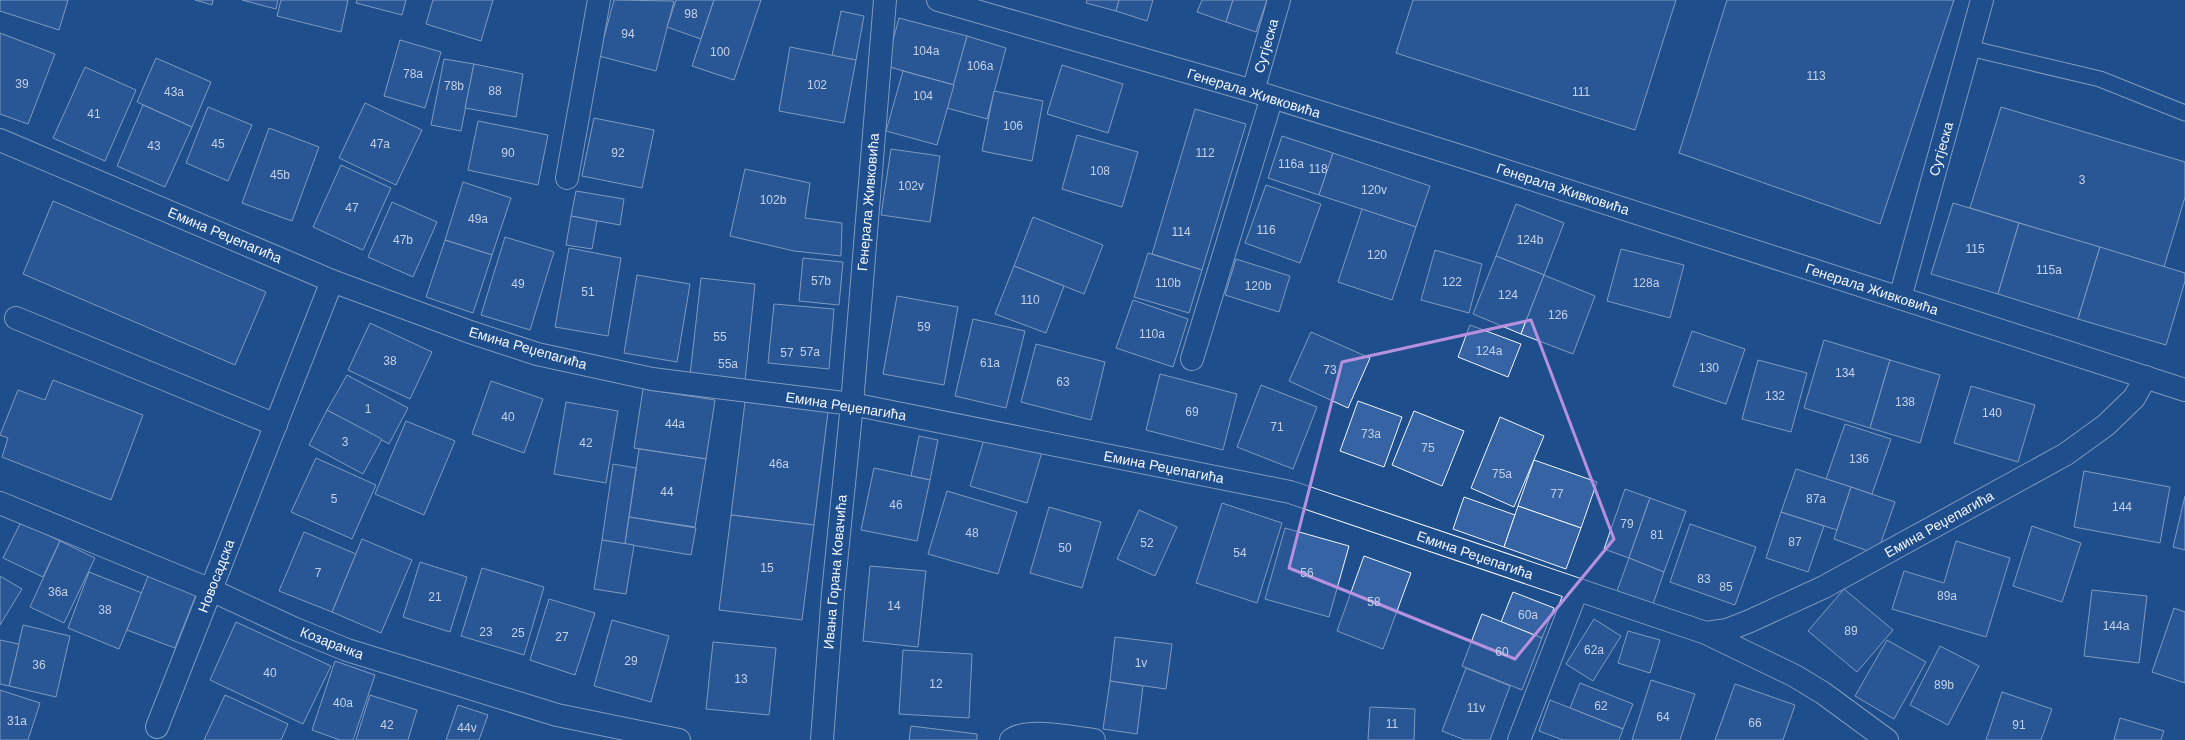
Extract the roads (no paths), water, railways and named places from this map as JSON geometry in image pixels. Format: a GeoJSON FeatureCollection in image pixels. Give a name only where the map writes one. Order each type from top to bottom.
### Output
{"type":"FeatureCollection","features":[{"type":"Feature","properties":{"kind":"street"},"geometry":{"type":"LineString","coordinates":[[567,178],[599,0]]}},
{"type":"Feature","properties":{"kind":"street","name":"Генерала Живковића"},"geometry":{"type":"LineString","coordinates":[[852,404],[885,0]]}},
{"type":"Feature","properties":{"kind":"street","name":"Генерала Живковића"},"geometry":{"type":"LineString","coordinates":[[938,0],[1262,94],[1476,160],[2185,390]]}},
{"type":"Feature","properties":{"kind":"street","name":"Сутјеска"},"geometry":{"type":"LineString","coordinates":[[1192,359],[1262,94],[1279,0]]}},
{"type":"Feature","properties":{"kind":"street","name":"Сутјеска"},"geometry":{"type":"LineString","coordinates":[[1900,298],[1982,0]]}},
{"type":"Feature","properties":{"kind":"street","name":"Емина Реџепагића"},"geometry":{"type":"LineString","coordinates":[[0,140],[332,281],[470,332],[565,361],[652,379],[852,404],[1290,492],[1706,634],[1795,676],[1824,693],[1887,740]]}},
{"type":"Feature","properties":{"kind":"street","name":"Новосадска"},"geometry":{"type":"LineString","coordinates":[[157,727],[332,281]]}},
{"type":"Feature","properties":{"kind":"street"},"geometry":{"type":"LineString","coordinates":[[16,318],[276,425]]}},
{"type":"Feature","properties":{"kind":"street","name":"Емина Реџепагића"},"geometry":{"type":"LineString","coordinates":[[1706,634],[1727,630],[1750,621],[1824,587],[2066,454],[2111,420],[2134,398],[2146,377]]}},
{"type":"Feature","properties":{"kind":"street","name":"Ивана Горана Ковачића"},"geometry":{"type":"LineString","coordinates":[[822,740],[833,593],[852,404]]}},
{"type":"Feature","properties":{"kind":"street","name":"Козарачка"},"geometry":{"type":"LineString","coordinates":[[0,503],[211,590],[286,625],[347,650],[557,716],[679,740]]}},
{"type":"Feature","properties":{"kind":"street"},"geometry":{"type":"LineString","coordinates":[[1519,740],[1577,590]]}},
{"type":"Feature","properties":{"kind":"street"},"geometry":{"type":"LineString","coordinates":[[1011,740],[1024,735],[1038,734],[1094,740]]}},
{"type":"Feature","properties":{"kind":"lane"},"geometry":{"type":"LineString","coordinates":[[1969,48],[2100,79],[2185,113]]}}]}
